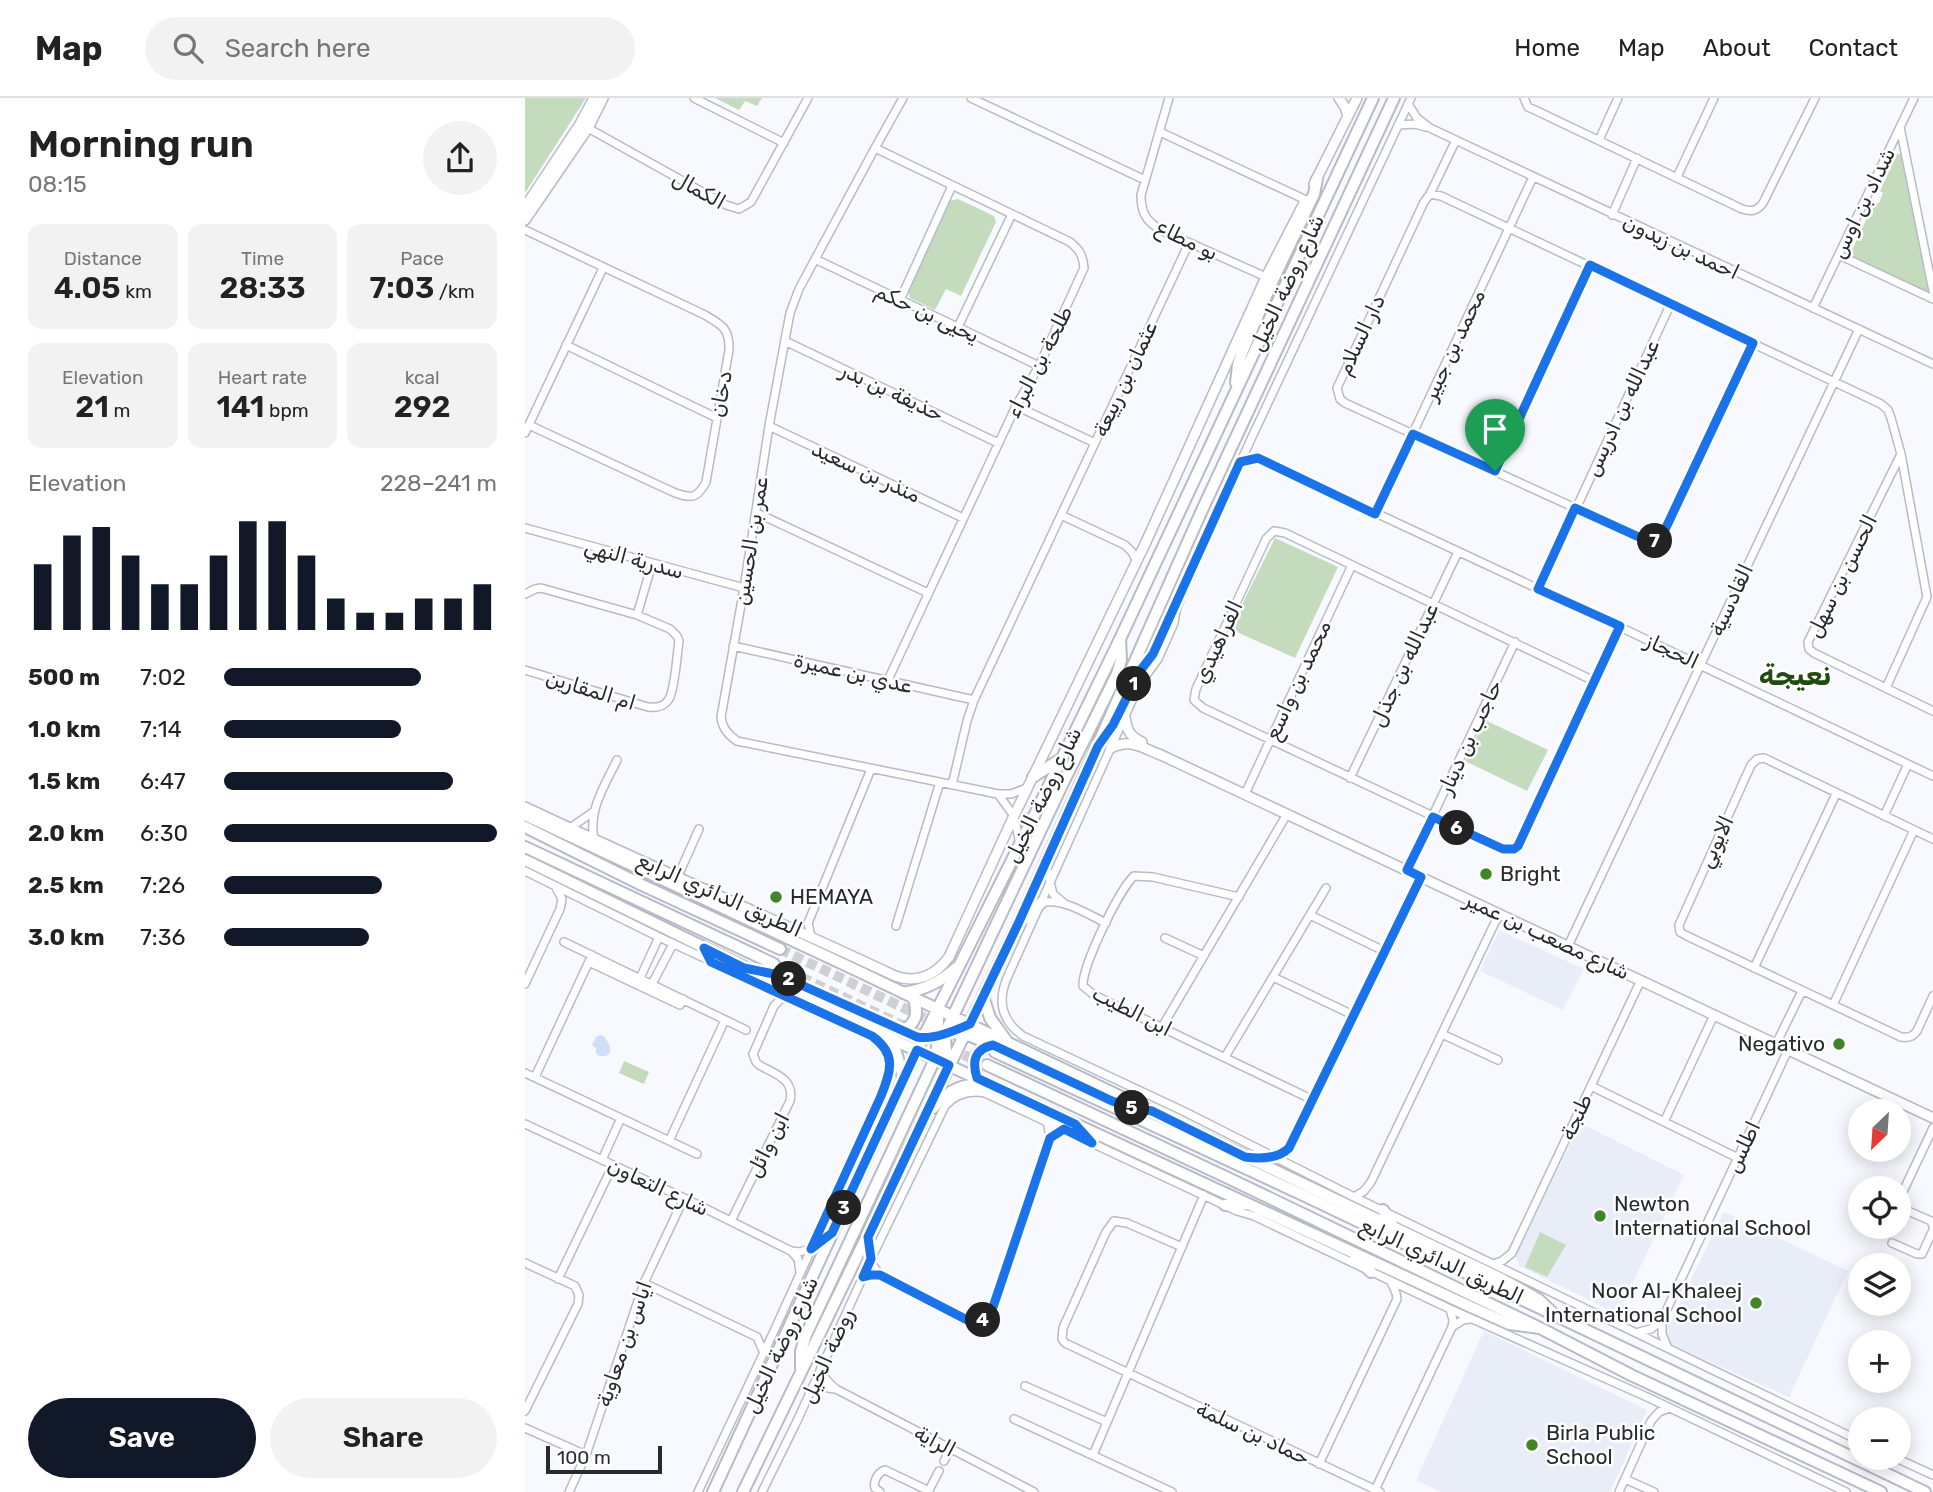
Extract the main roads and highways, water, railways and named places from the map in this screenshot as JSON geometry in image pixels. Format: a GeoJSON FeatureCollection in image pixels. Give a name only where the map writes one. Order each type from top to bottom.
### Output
{"type":"FeatureCollection","features":[{"type":"Feature","properties":{"kind":"main road","name":"شارع روضة الخيل"},"geometry":{"type":"LineString","coordinates":[[713,1492],[917,1050],[1120,639],[1373,98]]}},
{"type":"Feature","properties":{"kind":"main road","name":"شارع روضة الخيل"},"geometry":{"type":"LineString","coordinates":[[743,1492],[1018,924],[1203,508],[1394,98]]}},
{"type":"Feature","properties":{"kind":"main road"},"geometry":{"type":"LineString","coordinates":[[1236,390],[1241,355],[1316,189],[1317,178]]}},
{"type":"Feature","properties":{"kind":"main road"},"geometry":{"type":"LineString","coordinates":[[1098,746],[1113,725],[1140,671],[1153,654],[1178,600]]}},
{"type":"Feature","properties":{"kind":"main road"},"geometry":{"type":"LineString","coordinates":[[801,1373],[800,1362],[806,1335],[935,1059],[942,1036],[1117,674],[1121,660],[1120,639]]}},
{"type":"Feature","properties":{"kind":"main road"},"geometry":{"type":"LineString","coordinates":[[1030,783],[1061,759]]}},
{"type":"Feature","properties":{"kind":"main road"},"geometry":{"type":"LineString","coordinates":[[525,815],[953,1016],[971,1036],[994,1049],[1112,1101],[1152,1111]]}},
{"type":"Feature","properties":{"kind":"main road","name":"الطريق الدائري الرابع"},"geometry":{"type":"LineString","coordinates":[[525,827],[780,949]]}},
{"type":"Feature","properties":{"kind":"main road","name":"الطريق الدائري الرابع"},"geometry":{"type":"LineString","coordinates":[[525,847],[774,964]]}},
{"type":"Feature","properties":{"kind":"main road"},"geometry":{"type":"LineString","coordinates":[[525,860],[878,1032],[1247,1204],[1500,1320],[1519,1326],[1540,1328]]}},
{"type":"Feature","properties":{"kind":"main road"},"geometry":{"type":"LineString","coordinates":[[1018,924],[1041,903]]}},
{"type":"Feature","properties":{"kind":"main road"},"geometry":{"type":"LineString","coordinates":[[617,916],[633,913]]}},
{"type":"Feature","properties":{"kind":"main road"},"geometry":{"type":"LineString","coordinates":[[704,948],[711,962]]}},
{"type":"Feature","properties":{"kind":"main road"},"geometry":{"type":"LineString","coordinates":[[908,995],[940,981],[961,963]]}},
{"type":"Feature","properties":{"kind":"main road"},"geometry":{"type":"LineString","coordinates":[[744,968],[779,975],[901,1031],[923,1038],[967,1030],[1008,1043],[1520,1288],[1538,1299],[1554,1314]]}},
{"type":"Feature","properties":{"kind":"main road"},"geometry":{"type":"LineString","coordinates":[[901,1031],[913,1024],[916,1018],[917,1011],[908,995]]}},
{"type":"Feature","properties":{"kind":"main road"},"geometry":{"type":"LineString","coordinates":[[983,996],[990,1018],[1008,1043]]}},
{"type":"Feature","properties":{"kind":"main road"},"geometry":{"type":"LineString","coordinates":[[938,1009],[949,1065]]}},
{"type":"Feature","properties":{"kind":"main road"},"geometry":{"type":"LineString","coordinates":[[878,1032],[896,1052],[904,1078]]}},
{"type":"Feature","properties":{"kind":"main road"},"geometry":{"type":"LineString","coordinates":[[917,1050],[942,1036]]}},
{"type":"Feature","properties":{"kind":"main road"},"geometry":{"type":"LineString","coordinates":[[977,1078],[975,1056],[979,1050],[994,1049]]}},
{"type":"Feature","properties":{"kind":"main road","name":"الطريق الدائري الرابع"},"geometry":{"type":"LineString","coordinates":[[994,1049],[1925,1492]]}},
{"type":"Feature","properties":{"kind":"main road","name":"الطريق الدائري الرابع"},"geometry":{"type":"LineString","coordinates":[[987,1065],[1881,1492]]}},
{"type":"Feature","properties":{"kind":"main road"},"geometry":{"type":"LineString","coordinates":[[923,1118],[947,1094],[957,1088],[978,1084],[1000,1088]]}},
{"type":"Feature","properties":{"kind":"main road"},"geometry":{"type":"LineString","coordinates":[[1075,1124],[1092,1143]]}},
{"type":"Feature","properties":{"kind":"main road"},"geometry":{"type":"LineString","coordinates":[[1245,1157],[1273,1157]]}},
{"type":"Feature","properties":{"kind":"main road"},"geometry":{"type":"LineString","coordinates":[[1225,1205],[1247,1204]]}},
{"type":"Feature","properties":{"kind":"main road"},"geometry":{"type":"LineString","coordinates":[[1379,1209],[1395,1228]]}},
{"type":"Feature","properties":{"kind":"main road"},"geometry":{"type":"LineString","coordinates":[[811,1249],[832,1233]]}},
{"type":"Feature","properties":{"kind":"main road"},"geometry":{"type":"LineString","coordinates":[[1348,1250],[1371,1272]]}},
{"type":"Feature","properties":{"kind":"water"},"geometry":{"type":"Polygon","coordinates":[[[600,1035],[604,1036],[610,1046],[610,1053],[606,1056],[599,1056],[592,1045],[600,1035]]]}},
{"type":"Feature","properties":{"kind":"tunnel"},"geometry":{"type":"LineString","coordinates":[[780,949],[967,1038]]}},
{"type":"Feature","properties":{"kind":"tunnel"},"geometry":{"type":"LineString","coordinates":[[774,964],[983,1064]]}},
{"type":"Feature","properties":{"kind":"place","name":"Bright"},"geometry":{"type":"Point","coordinates":[1486,874]}},
{"type":"Feature","properties":{"kind":"place","name":"HEMAYA"},"geometry":{"type":"Point","coordinates":[776,897]}},
{"type":"Feature","properties":{"kind":"place","name":"Negativo"},"geometry":{"type":"Point","coordinates":[1839,1044]}},
{"type":"Feature","properties":{"kind":"place","name":"Newton International School"},"geometry":{"type":"Point","coordinates":[1600,1216]}},
{"type":"Feature","properties":{"kind":"place","name":"Noor Al-Khaleej International School"},"geometry":{"type":"Point","coordinates":[1756,1303]}},
{"type":"Feature","properties":{"kind":"place","name":"Birla Public School"},"geometry":{"type":"Point","coordinates":[1532,1445]}},
{"type":"Feature","properties":{"kind":"district","name":"نعيجة"},"geometry":{"type":"Point","coordinates":[1795,675]}}]}
